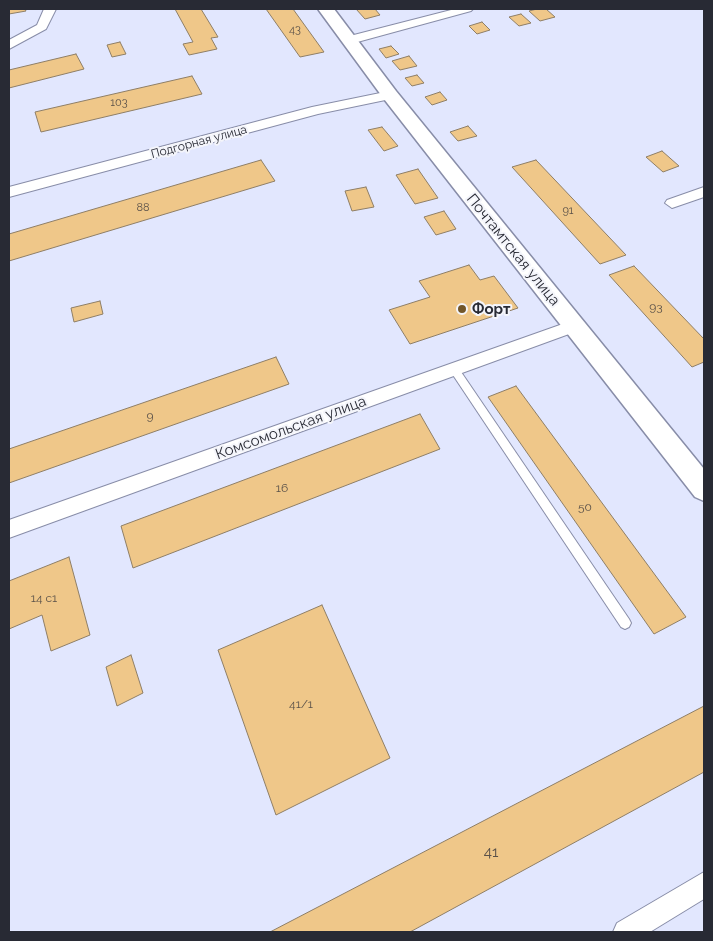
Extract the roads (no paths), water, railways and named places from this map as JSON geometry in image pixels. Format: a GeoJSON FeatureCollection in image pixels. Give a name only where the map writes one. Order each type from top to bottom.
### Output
{"type":"FeatureCollection","features":[{"type":"Feature","properties":{"kind":"street"},"geometry":{"type":"LineString","coordinates":[[9,45],[42,27],[50,9]]}},
{"type":"Feature","properties":{"kind":"street","name":"Почтамтская улица"},"geometry":{"type":"LineString","coordinates":[[326,9],[390,95],[704,489]]}},
{"type":"Feature","properties":{"kind":"street"},"geometry":{"type":"LineString","coordinates":[[350,40],[467,9]]}},
{"type":"Feature","properties":{"kind":"street","name":"Подгорная улица"},"geometry":{"type":"LineString","coordinates":[[9,192],[318,110],[390,95]]}},
{"type":"Feature","properties":{"kind":"street"},"geometry":{"type":"LineString","coordinates":[[672,203],[704,192]]}},
{"type":"Feature","properties":{"kind":"street","name":"Комсомольская улица"},"geometry":{"type":"LineString","coordinates":[[9,529],[574,326]]}},
{"type":"Feature","properties":{"kind":"street"},"geometry":{"type":"LineString","coordinates":[[626,932],[704,885]]}},
{"type":"Feature","properties":{"kind":"lane"},"geometry":{"type":"LineString","coordinates":[[454,369],[626,623]]}},
{"type":"Feature","properties":{"kind":"place","name":"Форт"},"geometry":{"type":"Point","coordinates":[462,309]}}]}
